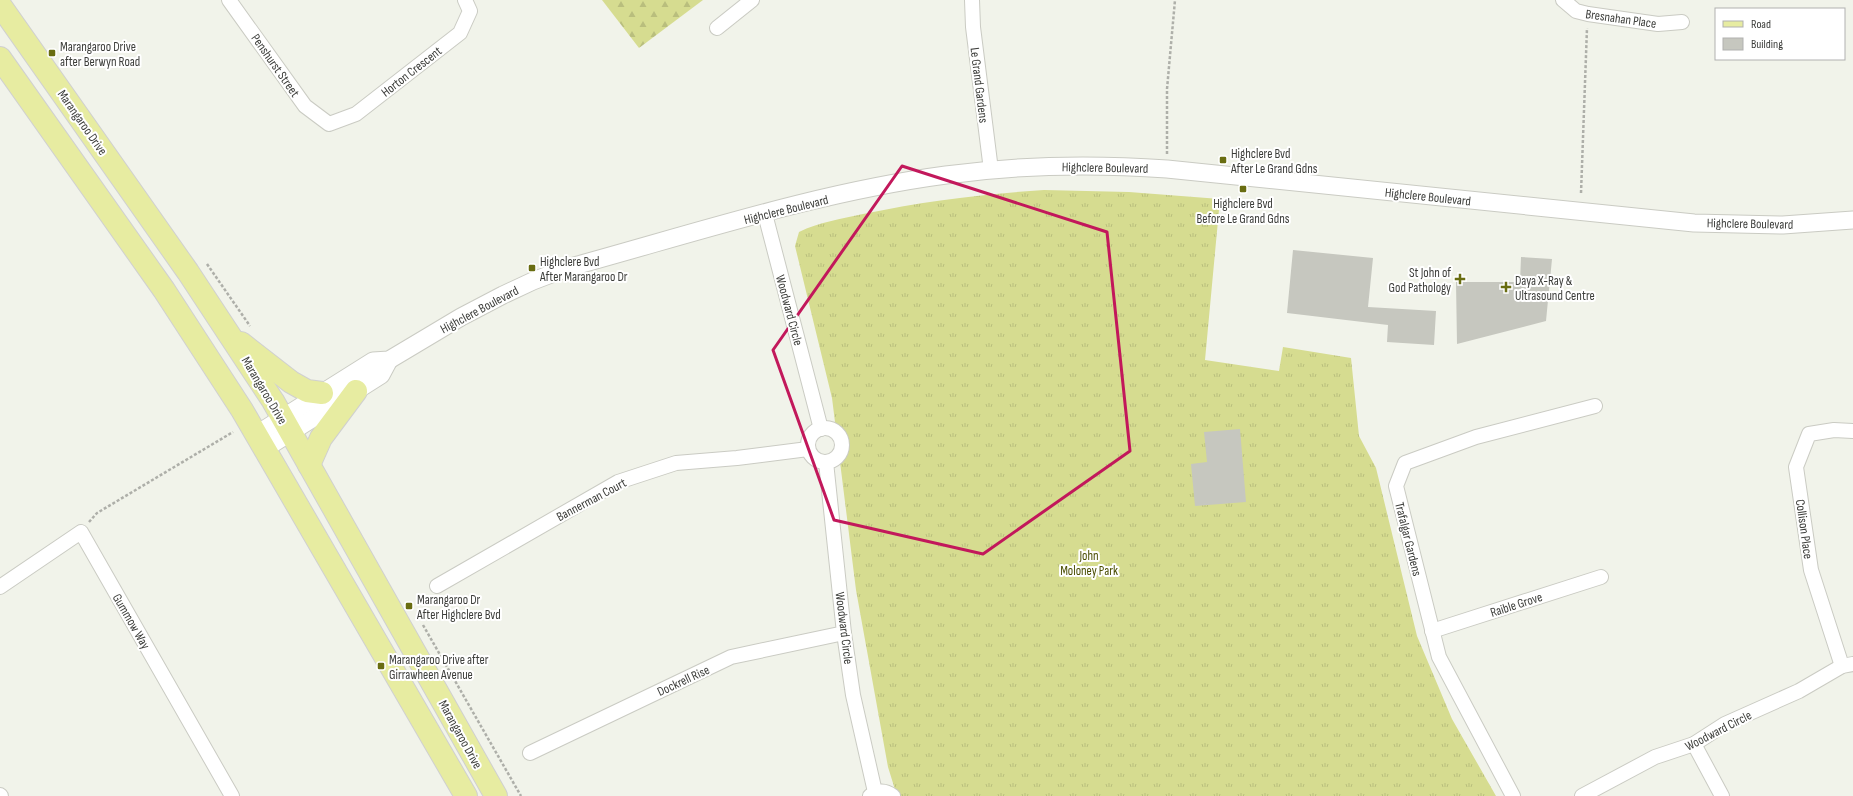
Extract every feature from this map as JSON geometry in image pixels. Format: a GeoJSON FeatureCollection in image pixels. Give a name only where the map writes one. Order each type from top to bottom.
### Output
{"type":"FeatureCollection","features":[{"type":"Feature","properties":{"kind":"main road","name":"Marangaroo Drive"},"geometry":{"type":"LineString","coordinates":[[0,4],[188,272],[230,335],[287,426],[496,796]]}},
{"type":"Feature","properties":{"kind":"main road","name":"Marangaroo Drive"},"geometry":{"type":"LineString","coordinates":[[0,58],[164,290],[261,441],[466,796]]}},
{"type":"Feature","properties":{"kind":"main road"},"geometry":{"type":"LineString","coordinates":[[230,335],[291,382],[308,391],[322,393]]}},
{"type":"Feature","properties":{"kind":"main road"},"geometry":{"type":"LineString","coordinates":[[309,465],[325,433],[356,391]]}},
{"type":"Feature","properties":{"kind":"street","name":"Penshurst Street"},"geometry":{"type":"LineString","coordinates":[[229,0],[305,106],[329,124]]}},
{"type":"Feature","properties":{"kind":"street","name":"Horton Crescent"},"geometry":{"type":"LineString","coordinates":[[329,124],[356,114],[460,33],[470,11],[465,0]]}},
{"type":"Feature","properties":{"kind":"street"},"geometry":{"type":"LineString","coordinates":[[717,28],[752,0]]}},
{"type":"Feature","properties":{"kind":"street","name":"Le Grand Gardens"},"geometry":{"type":"LineString","coordinates":[[972,0],[973,26],[991,170]]}},
{"type":"Feature","properties":{"kind":"street","name":"Bresnahan Place"},"geometry":{"type":"LineString","coordinates":[[1563,0],[1576,11],[1588,14],[1658,24],[1682,22]]}},
{"type":"Feature","properties":{"kind":"street","name":"Highclere Boulevard"},"geometry":{"type":"LineString","coordinates":[[287,426],[322,393],[373,361],[389,360],[461,317],[533,281],[568,268],[765,214],[902,182],[991,170],[1089,165],[1167,169],[1694,222],[1783,224],[1853,220]]}},
{"type":"Feature","properties":{"kind":"street","name":"Woodward Circle"},"geometry":{"type":"LineString","coordinates":[[765,214],[821,429]]}},
{"type":"Feature","properties":{"kind":"street","name":"Highclere Boulevard"},"geometry":{"type":"LineString","coordinates":[[261,441],[356,391],[381,375],[389,360]]}},
{"type":"Feature","properties":{"kind":"street","name":"Trafalgar Gardens"},"geometry":{"type":"LineString","coordinates":[[1513,796],[1439,657],[1396,486],[1405,463],[1476,437],[1596,406]]}},
{"type":"Feature","properties":{"kind":"street"},"geometry":{"type":"LineString","coordinates":[[827,428],[839,436],[842,444],[838,457],[826,462],[815,459],[808,449],[810,437],[814,432],[827,428]]}},
{"type":"Feature","properties":{"kind":"street","name":"Collison Place"},"geometry":{"type":"LineString","coordinates":[[1847,665],[1811,570],[1796,467],[1809,434],[1834,430],[1853,431]]}},
{"type":"Feature","properties":{"kind":"street","name":"Bannerman Court"},"geometry":{"type":"LineString","coordinates":[[437,586],[618,482],[676,463],[737,458],[808,449]]}},
{"type":"Feature","properties":{"kind":"street","name":"Woodward Circle"},"geometry":{"type":"LineString","coordinates":[[826,462],[844,633],[853,694],[873,794],[881,791],[889,793],[893,796]]}},
{"type":"Feature","properties":{"kind":"street"},"geometry":{"type":"LineString","coordinates":[[0,587],[81,532]]}},
{"type":"Feature","properties":{"kind":"street","name":"Gummow Way"},"geometry":{"type":"LineString","coordinates":[[81,532],[232,796]]}},
{"type":"Feature","properties":{"kind":"street","name":"Raible Grove"},"geometry":{"type":"LineString","coordinates":[[1432,631],[1600,577]]}},
{"type":"Feature","properties":{"kind":"street","name":"Dockrell Rise"},"geometry":{"type":"LineString","coordinates":[[530,752],[731,657],[844,633]]}},
{"type":"Feature","properties":{"kind":"street","name":"Woodward Circle"},"geometry":{"type":"LineString","coordinates":[[1582,796],[1655,757],[1694,744],[1725,724],[1799,691],[1847,665]]}},
{"type":"Feature","properties":{"kind":"street"},"geometry":{"type":"LineString","coordinates":[[1694,744],[1722,796]]}},
{"type":"Feature","properties":{"kind":"path"},"geometry":{"type":"LineString","coordinates":[[1167,169],[1167,89],[1175,0]]}},
{"type":"Feature","properties":{"kind":"path"},"geometry":{"type":"LineString","coordinates":[[1581,193],[1588,14]]}},
{"type":"Feature","properties":{"kind":"path"},"geometry":{"type":"LineString","coordinates":[[81,532],[97,513],[234,431]]}},
{"type":"Feature","properties":{"kind":"highlighted area"},"geometry":{"type":"Polygon","coordinates":[[[902,166],[1107,232],[1130,451],[983,554],[834,520],[773,350],[902,166]]]}},
{"type":"Feature","properties":{"kind":"green space"},"geometry":{"type":"Polygon","coordinates":[[[602,0],[703,0],[639,48],[602,0]]]}},
{"type":"Feature","properties":{"kind":"green space","name":"John Moloney Park"},"geometry":{"type":"Polygon","coordinates":[[[1044,190],[1129,192],[1220,199],[1205,360],[1279,371],[1283,347],[1351,358],[1359,436],[1376,468],[1417,636],[1452,719],[1496,796],[897,796],[888,767],[856,590],[832,398],[795,246],[799,232],[822,223],[838,219],[886,209],[931,202],[976,196],[1044,190]]]}},
{"type":"Feature","properties":{"kind":"building"},"geometry":{"type":"Polygon","coordinates":[[[1293,250],[1373,258],[1368,307],[1436,311],[1434,345],[1387,342],[1388,325],[1287,313],[1293,250]]]}},
{"type":"Feature","properties":{"kind":"building"},"geometry":{"type":"Polygon","coordinates":[[[1521,257],[1552,259],[1546,321],[1457,344],[1456,282],[1520,282],[1521,257]]]}},
{"type":"Feature","properties":{"kind":"building"},"geometry":{"type":"Polygon","coordinates":[[[1240,429],[1246,502],[1195,506],[1191,464],[1207,462],[1204,432],[1240,429]]]}},
{"type":"Feature","properties":{"kind":"place","name":"Marangaroo Drive after Berwyn Road"},"geometry":{"type":"Point","coordinates":[52,53]}},
{"type":"Feature","properties":{"kind":"place","name":"Highclere Bvd After Le Grand Gdns"},"geometry":{"type":"Point","coordinates":[1223,160]}},
{"type":"Feature","properties":{"kind":"place","name":"Highclere Bvd Before Le Grand Gdns"},"geometry":{"type":"Point","coordinates":[1243,189]}},
{"type":"Feature","properties":{"kind":"place","name":"Highclere Bvd After Marangaroo Dr"},"geometry":{"type":"Point","coordinates":[532,268]}},
{"type":"Feature","properties":{"kind":"place","name":"St John of God Pathology"},"geometry":{"type":"Point","coordinates":[1460,279]}},
{"type":"Feature","properties":{"kind":"place","name":"Daya X-Ray & Ultrasound Centre"},"geometry":{"type":"Point","coordinates":[1506,287]}},
{"type":"Feature","properties":{"kind":"place","name":"Marangaroo Dr After Highclere Bvd"},"geometry":{"type":"Point","coordinates":[409,606]}},
{"type":"Feature","properties":{"kind":"place","name":"Marangaroo Drive after Girrawheen Avenue"},"geometry":{"type":"Point","coordinates":[381,666]}}]}
